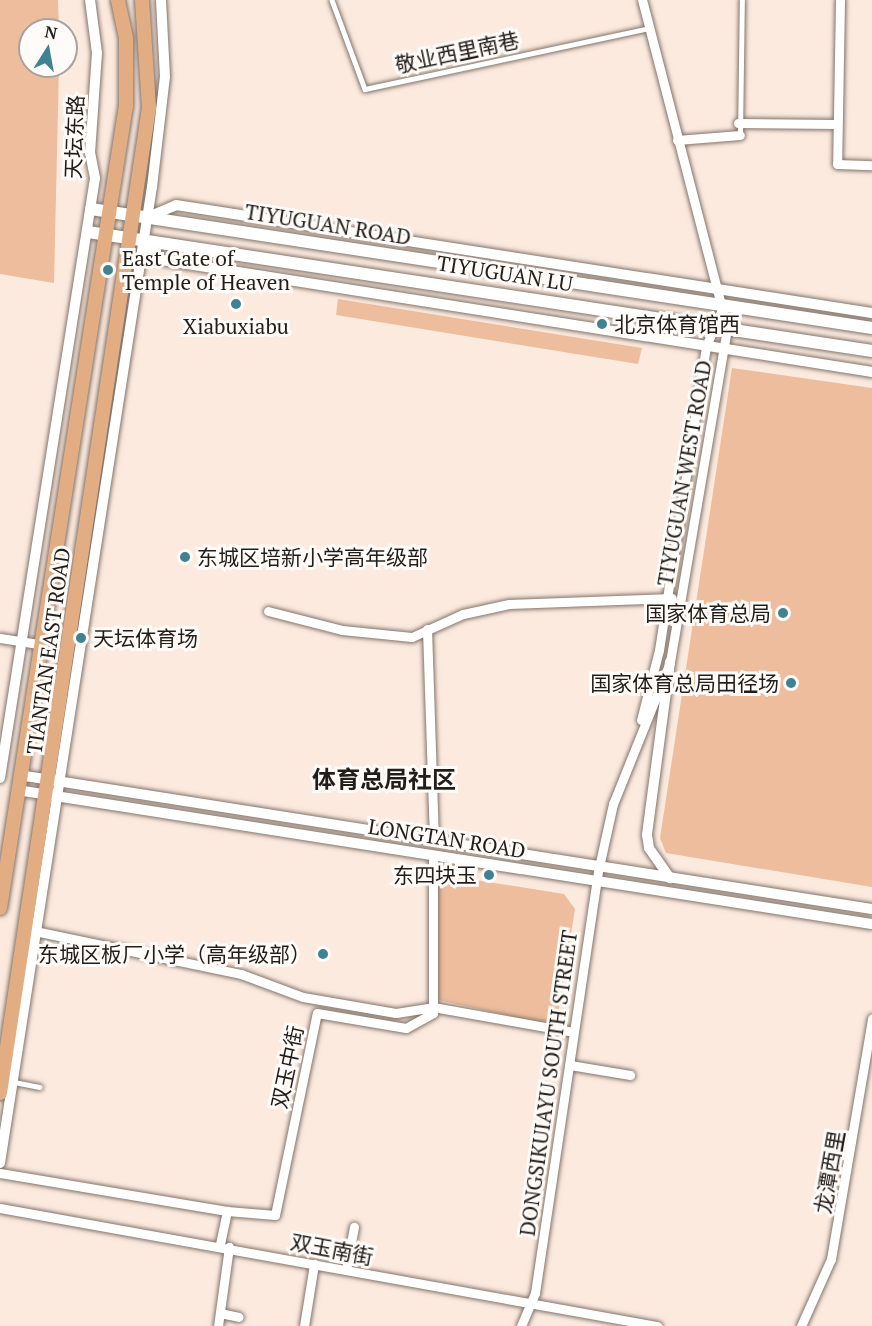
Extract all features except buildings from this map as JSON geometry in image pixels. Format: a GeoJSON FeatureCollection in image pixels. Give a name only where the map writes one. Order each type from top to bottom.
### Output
{"type":"FeatureCollection","features":[{"type":"Feature","properties":{"kind":"main road","name":"天坛东路"},"geometry":{"type":"LineString","coordinates":[[112,211],[126,105],[118,0]]}},
{"type":"Feature","properties":{"kind":"main road"},"geometry":{"type":"LineString","coordinates":[[141,216],[149,108],[142,0]]}},
{"type":"Feature","properties":{"kind":"main road","name":"TIYUGUAN ROAD"},"geometry":{"type":"LineString","coordinates":[[91,208],[872,328]]}},
{"type":"Feature","properties":{"kind":"main road","name":"TIANTAN EAST ROAD"},"geometry":{"type":"LineString","coordinates":[[0,908],[39,644],[112,211]]}},
{"type":"Feature","properties":{"kind":"main road","name":"TIANTAN EAST ROAD"},"geometry":{"type":"LineString","coordinates":[[0,1094],[32,931],[141,216]]}},
{"type":"Feature","properties":{"kind":"main road"},"geometry":{"type":"LineString","coordinates":[[88,232],[138,240]]}},
{"type":"Feature","properties":{"kind":"main road","name":"TIYUGUAN LU"},"geometry":{"type":"LineString","coordinates":[[138,240],[872,351]]}},
{"type":"Feature","properties":{"kind":"street","name":"天坛东路"},"geometry":{"type":"LineString","coordinates":[[0,778],[91,208],[97,53],[90,0]]}},
{"type":"Feature","properties":{"kind":"street"},"geometry":{"type":"LineString","coordinates":[[161,0],[165,77],[141,216],[176,205],[872,313]]}},
{"type":"Feature","properties":{"kind":"street","name":"TIYUGUAN WEST ROAD"},"geometry":{"type":"LineString","coordinates":[[632,754],[670,662],[727,328],[724,305],[677,140],[642,0]]}},
{"type":"Feature","properties":{"kind":"street"},"geometry":{"type":"LineString","coordinates":[[840,0],[837,164],[872,165]]}},
{"type":"Feature","properties":{"kind":"street"},"geometry":{"type":"LineString","coordinates":[[738,123],[836,124]]}},
{"type":"Feature","properties":{"kind":"street"},"geometry":{"type":"LineString","coordinates":[[677,140],[740,135]]}},
{"type":"Feature","properties":{"kind":"street"},"geometry":{"type":"LineString","coordinates":[[138,240],[162,260],[872,372]]}},
{"type":"Feature","properties":{"kind":"street","name":"TIYUGUAN WEST ROAD"},"geometry":{"type":"LineString","coordinates":[[632,754],[668,597],[706,346],[711,325],[724,305]]}},
{"type":"Feature","properties":{"kind":"street"},"geometry":{"type":"LineString","coordinates":[[268,611],[342,630],[412,637],[427,629],[509,604],[668,597],[681,599]]}},
{"type":"Feature","properties":{"kind":"street"},"geometry":{"type":"LineString","coordinates":[[427,629],[434,841]]}},
{"type":"Feature","properties":{"kind":"street"},"geometry":{"type":"LineString","coordinates":[[0,638],[39,644]]}},
{"type":"Feature","properties":{"kind":"street"},"geometry":{"type":"LineString","coordinates":[[670,662],[647,835],[649,848],[670,878]]}},
{"type":"Feature","properties":{"kind":"street","name":"DONGSIKUIAYU SOUTH STREET"},"geometry":{"type":"LineString","coordinates":[[521,1326],[532,1305],[596,881],[613,804],[632,754]]}},
{"type":"Feature","properties":{"kind":"street","name":"LONGTAN ROAD"},"geometry":{"type":"LineString","coordinates":[[18,783],[55,781],[872,909]]}},
{"type":"Feature","properties":{"kind":"street","name":"LONGTAN ROAD"},"geometry":{"type":"LineString","coordinates":[[18,783],[53,796],[872,924]]}},
{"type":"Feature","properties":{"kind":"street"},"geometry":{"type":"LineString","coordinates":[[433,855],[433,1007]]}},
{"type":"Feature","properties":{"kind":"street"},"geometry":{"type":"LineString","coordinates":[[0,1163],[14,1082],[32,931],[242,974],[303,997],[396,1013],[433,1007],[573,1032]]}},
{"type":"Feature","properties":{"kind":"street","name":"双玉中街"},"geometry":{"type":"LineString","coordinates":[[227,1211],[275,1215],[317,1013],[406,1028],[433,1013],[433,1007]]}},
{"type":"Feature","properties":{"kind":"street","name":"龙潭西里"},"geometry":{"type":"LineString","coordinates":[[801,1326],[831,1259],[872,1018]]}},
{"type":"Feature","properties":{"kind":"street"},"geometry":{"type":"LineString","coordinates":[[570,1065],[630,1075]]}},
{"type":"Feature","properties":{"kind":"street"},"geometry":{"type":"LineString","coordinates":[[0,1173],[227,1211],[218,1326]]}},
{"type":"Feature","properties":{"kind":"street","name":"双玉南街"},"geometry":{"type":"LineString","coordinates":[[0,1208],[225,1245],[532,1305],[657,1326]]}},
{"type":"Feature","properties":{"kind":"street"},"geometry":{"type":"LineString","coordinates":[[346,1270],[354,1227]]}},
{"type":"Feature","properties":{"kind":"street"},"geometry":{"type":"LineString","coordinates":[[304,1326],[314,1264]]}},
{"type":"Feature","properties":{"kind":"street"},"geometry":{"type":"LineString","coordinates":[[220,1313],[239,1317]]}},
{"type":"Feature","properties":{"kind":"lane","name":"敬业西里南巷"},"geometry":{"type":"LineString","coordinates":[[332,0],[365,89],[649,28]]}},
{"type":"Feature","properties":{"kind":"lane"},"geometry":{"type":"LineString","coordinates":[[740,135],[738,123],[742,0]]}},
{"type":"Feature","properties":{"kind":"lane"},"geometry":{"type":"LineString","coordinates":[[14,1082],[40,1087]]}},
{"type":"Feature","properties":{"kind":"shaded area"},"geometry":{"type":"Polygon","coordinates":[[[0,0],[58,0],[59,18],[18,18],[18,78],[59,78],[54,283],[0,274],[0,0]]]}},
{"type":"Feature","properties":{"kind":"shaded area"},"geometry":{"type":"Polygon","coordinates":[[[338,299],[642,348],[638,364],[336,315],[338,299]]]}},
{"type":"Feature","properties":{"kind":"shaded area","name":"国家体育总局"},"geometry":{"type":"Polygon","coordinates":[[[732,368],[872,388],[872,887],[666,853],[660,838],[732,368]]]}},
{"type":"Feature","properties":{"kind":"shaded area"},"geometry":{"type":"Polygon","coordinates":[[[438,874],[564,894],[575,909],[556,1026],[438,1000],[438,874]]]}},
{"type":"Feature","properties":{"kind":"place","name":"East Gate of Temple of Heaven"},"geometry":{"type":"Point","coordinates":[108,270]}},
{"type":"Feature","properties":{"kind":"place","name":"Xiabuxiabu"},"geometry":{"type":"Point","coordinates":[236,304]}},
{"type":"Feature","properties":{"kind":"place","name":"北京体育馆西"},"geometry":{"type":"Point","coordinates":[602,324]}},
{"type":"Feature","properties":{"kind":"place","name":"东城区培新小学高年级部"},"geometry":{"type":"Point","coordinates":[185,557]}},
{"type":"Feature","properties":{"kind":"place","name":"国家体育总局"},"geometry":{"type":"Point","coordinates":[783,613]}},
{"type":"Feature","properties":{"kind":"place","name":"天坛体育场"},"geometry":{"type":"Point","coordinates":[81,638]}},
{"type":"Feature","properties":{"kind":"place","name":"国家体育总局田径场"},"geometry":{"type":"Point","coordinates":[791,683]}},
{"type":"Feature","properties":{"kind":"place","name":"东四块玉"},"geometry":{"type":"Point","coordinates":[489,875]}},
{"type":"Feature","properties":{"kind":"place","name":"东城区板厂小学（高年级部）"},"geometry":{"type":"Point","coordinates":[323,954]}},
{"type":"Feature","properties":{"kind":"district","name":"体育总局社区"},"geometry":{"type":"Point","coordinates":[384,780]}}]}
